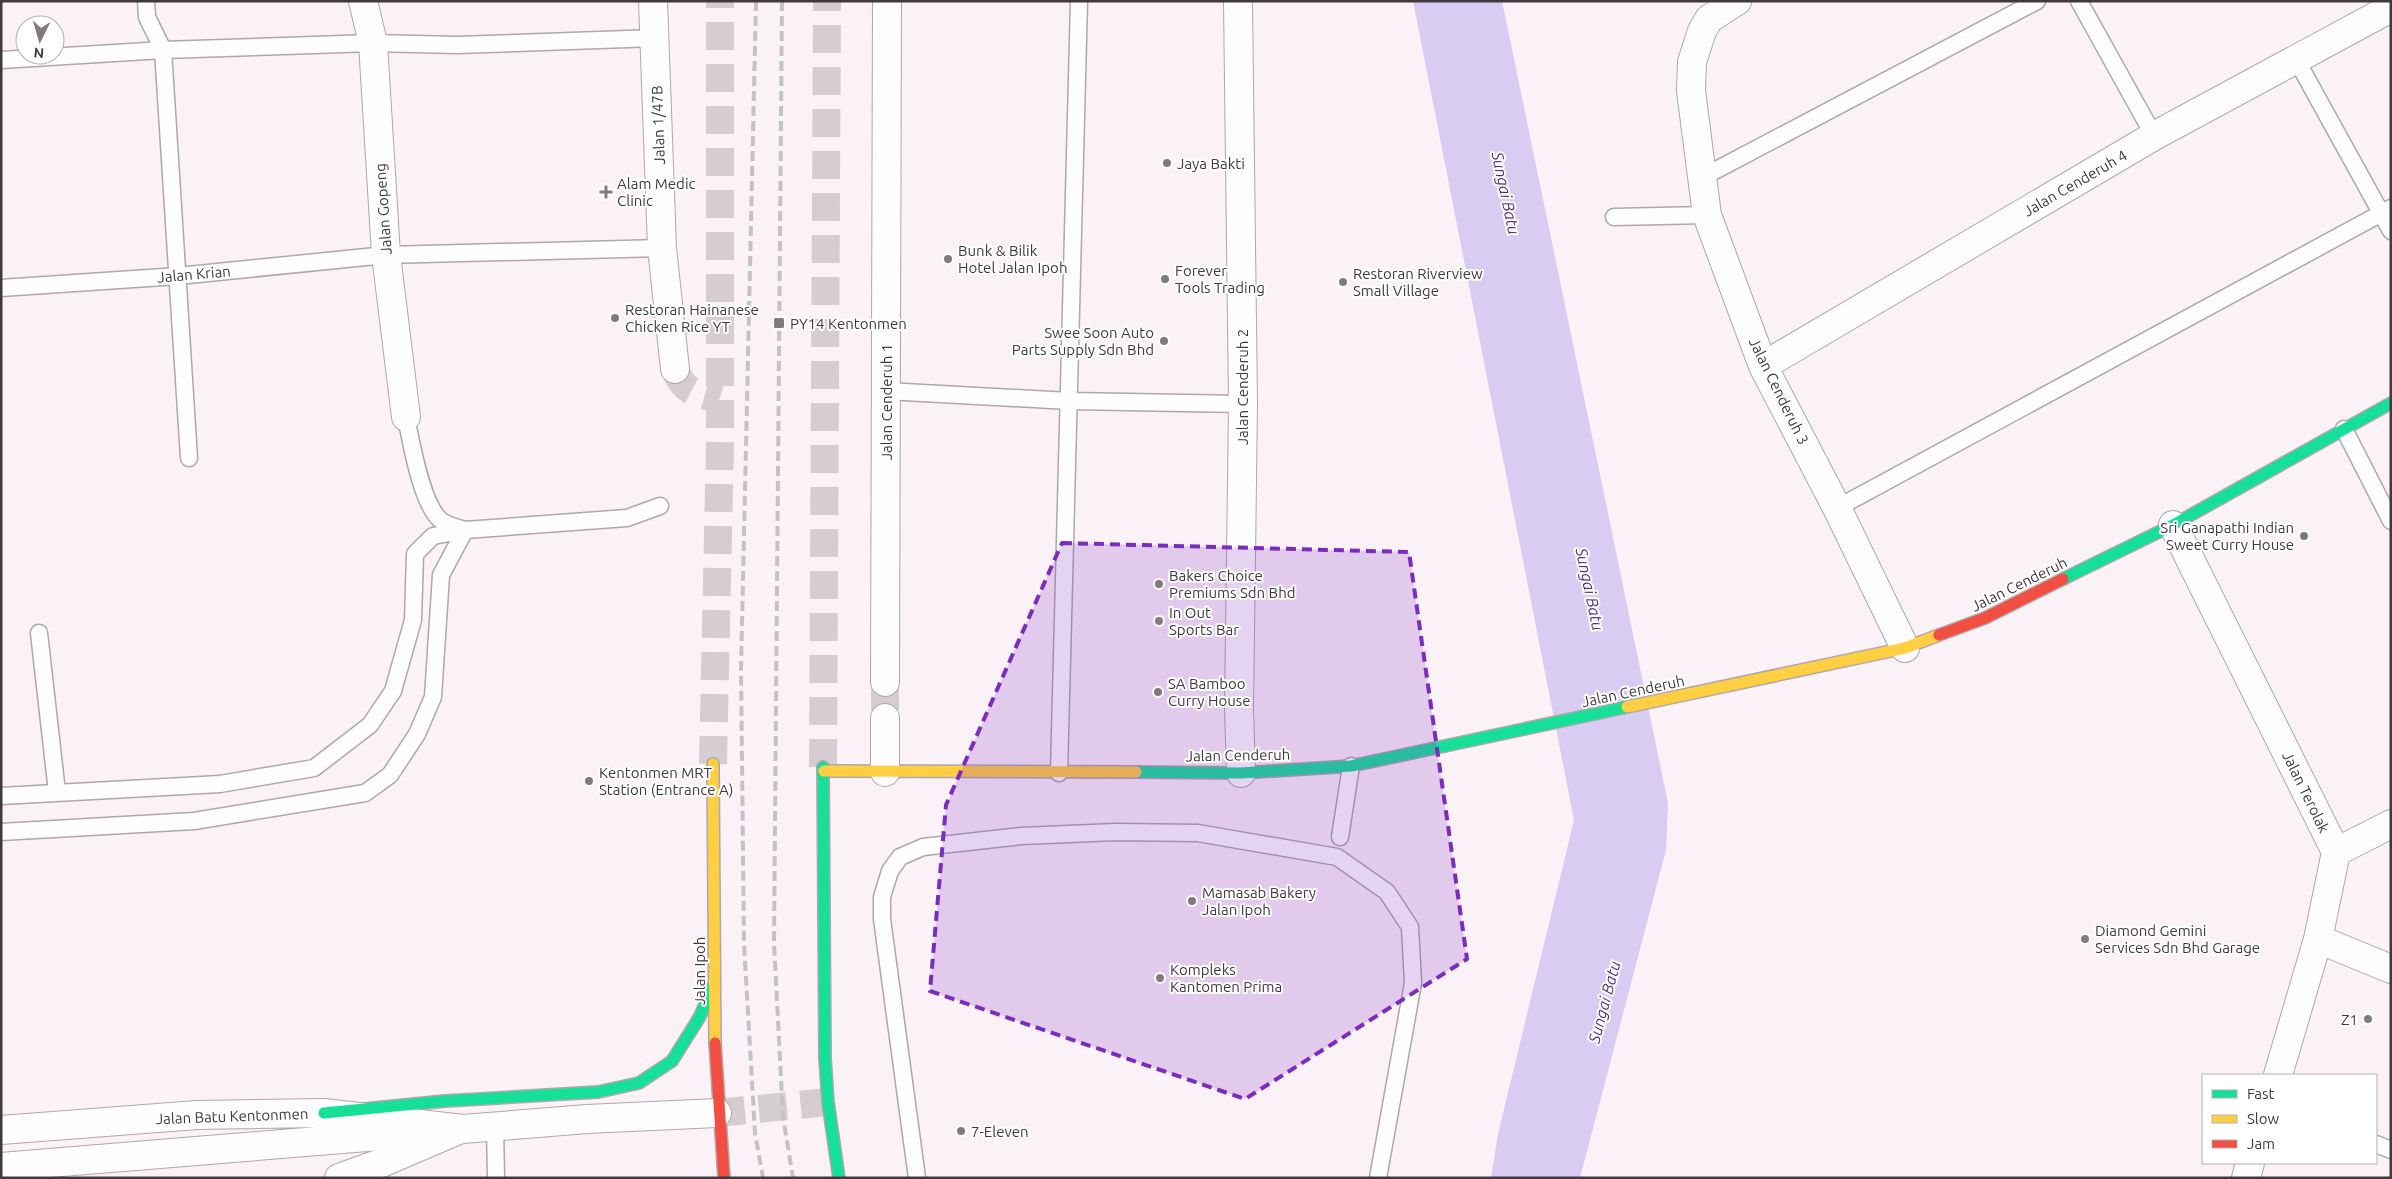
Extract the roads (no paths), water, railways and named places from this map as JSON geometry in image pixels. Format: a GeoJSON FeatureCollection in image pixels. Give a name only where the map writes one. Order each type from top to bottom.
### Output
{"type":"FeatureCollection","features":[{"type":"Feature","properties":{"kind":"street","name":"Jalan Gopeng"},"geometry":{"type":"LineString","coordinates":[[363,1],[373,43],[386,255],[406,417]]}},
{"type":"Feature","properties":{"kind":"street","name":"Jalan 1/47B"},"geometry":{"type":"LineString","coordinates":[[653,1],[656,38],[662,248],[675,369]]}},
{"type":"Feature","properties":{"kind":"street","name":"Jalan Cenderuh 1"},"geometry":{"type":"LineString","coordinates":[[885,682],[887,1]]}},
{"type":"Feature","properties":{"kind":"street","name":"Jalan Cenderuh 2"},"geometry":{"type":"LineString","coordinates":[[1238,1],[1243,404],[1239,709],[1242,773]]}},
{"type":"Feature","properties":{"kind":"street","name":"Jalan Cenderuh 3"},"geometry":{"type":"LineString","coordinates":[[1737,1],[1713,15],[1702,31],[1692,62],[1691,90],[1707,214],[1763,366],[1837,508],[1905,648]]}},
{"type":"Feature","properties":{"kind":"street","name":"Jalan Cenderuh 4"},"geometry":{"type":"LineString","coordinates":[[1763,366],[2154,136],[2391,8]]}},
{"type":"Feature","properties":{"kind":"street","name":"Jalan Cenderuh"},"geometry":{"type":"LineString","coordinates":[[839,1178],[828,1102],[825,1058],[824,769],[885,772],[1059,773],[1192,770],[1242,773],[1351,766],[1905,648],[1985,618],[2174,525],[2391,403]]}},
{"type":"Feature","properties":{"kind":"street","name":"Jalan Terolak"},"geometry":{"type":"LineString","coordinates":[[2174,525],[2336,852]]}},
{"type":"Feature","properties":{"kind":"street"},"geometry":{"type":"LineString","coordinates":[[885,718],[885,772]]}},
{"type":"Feature","properties":{"kind":"street","name":"Jalan Ipoh"},"geometry":{"type":"LineString","coordinates":[[713,764],[714,985],[717,1113],[724,1178]]}},
{"type":"Feature","properties":{"kind":"street"},"geometry":{"type":"LineString","coordinates":[[2278,1074],[2318,939],[2336,852],[2391,824]]}},
{"type":"Feature","properties":{"kind":"street"},"geometry":{"type":"LineString","coordinates":[[2318,939],[2391,969]]}},
{"type":"Feature","properties":{"kind":"street"},"geometry":{"type":"LineString","coordinates":[[324,1113],[445,1101],[598,1092],[639,1083],[672,1061],[698,1018],[714,985]]}},
{"type":"Feature","properties":{"kind":"street","name":"Jalan Batu Kentonmen"},"geometry":{"type":"LineString","coordinates":[[1,1130],[197,1115],[324,1113],[463,1129],[587,1119],[717,1113]]}},
{"type":"Feature","properties":{"kind":"street"},"geometry":{"type":"LineString","coordinates":[[1,1167],[463,1129]]}},
{"type":"Feature","properties":{"kind":"street","name":"Jalan Batu Kentonmen"},"geometry":{"type":"LineString","coordinates":[[339,1178],[384,1162],[463,1129]]}},
{"type":"Feature","properties":{"kind":"street"},"geometry":{"type":"LineString","coordinates":[[2246,1178],[2250,1164]]}},
{"type":"Feature","properties":{"kind":"lane"},"geometry":{"type":"LineString","coordinates":[[146,1],[147,17],[163,50],[189,458]]}},
{"type":"Feature","properties":{"kind":"lane"},"geometry":{"type":"LineString","coordinates":[[1059,773],[1079,1]]}},
{"type":"Feature","properties":{"kind":"lane"},"geometry":{"type":"LineString","coordinates":[[1701,178],[2037,1]]}},
{"type":"Feature","properties":{"kind":"lane"},"geometry":{"type":"LineString","coordinates":[[2079,1],[2154,136]]}},
{"type":"Feature","properties":{"kind":"lane"},"geometry":{"type":"LineString","coordinates":[[1,60],[163,50],[373,43],[457,45],[656,38]]}},
{"type":"Feature","properties":{"kind":"lane"},"geometry":{"type":"LineString","coordinates":[[2296,59],[2386,210],[2391,231]]}},
{"type":"Feature","properties":{"kind":"lane"},"geometry":{"type":"LineString","coordinates":[[1837,508],[2386,210]]}},
{"type":"Feature","properties":{"kind":"lane"},"geometry":{"type":"LineString","coordinates":[[1614,216],[1707,214]]}},
{"type":"Feature","properties":{"kind":"lane","name":"Jalan Krian"},"geometry":{"type":"LineString","coordinates":[[1,288],[178,276],[386,255],[662,248]]}},
{"type":"Feature","properties":{"kind":"lane"},"geometry":{"type":"LineString","coordinates":[[886,391],[1069,401],[1243,404]]}},
{"type":"Feature","properties":{"kind":"lane"},"geometry":{"type":"LineString","coordinates":[[406,417],[420,476],[429,503],[442,522],[465,530]]}},
{"type":"Feature","properties":{"kind":"lane"},"geometry":{"type":"LineString","coordinates":[[2344,429],[2391,521]]}},
{"type":"Feature","properties":{"kind":"lane"},"geometry":{"type":"LineString","coordinates":[[1,796],[220,784],[314,768],[370,725],[393,691],[413,620],[415,554],[432,536],[465,530],[627,518],[660,506]]}},
{"type":"Feature","properties":{"kind":"lane"},"geometry":{"type":"LineString","coordinates":[[1,832],[194,821],[365,793],[390,775],[416,734],[433,697],[441,576],[465,530]]}},
{"type":"Feature","properties":{"kind":"lane"},"geometry":{"type":"LineString","coordinates":[[39,633],[57,792]]}},
{"type":"Feature","properties":{"kind":"lane"},"geometry":{"type":"LineString","coordinates":[[1340,837],[1351,766]]}},
{"type":"Feature","properties":{"kind":"lane"},"geometry":{"type":"LineString","coordinates":[[917,1178],[882,919],[882,897],[890,871],[900,857],[924,847],[1020,836],[1116,832],[1198,833],[1337,857],[1387,892],[1410,927],[1413,983],[1378,1178]]}},
{"type":"Feature","properties":{"kind":"lane"},"geometry":{"type":"LineString","coordinates":[[495,1126],[496,1178]]}},
{"type":"Feature","properties":{"kind":"lane"},"geometry":{"type":"LineString","coordinates":[[2377,1144],[2391,1150]]}},
{"type":"Feature","properties":{"kind":"water","name":"Sungai Batu"},"geometry":{"type":"Polygon","coordinates":[[[1413,1],[1502,1],[1668,803],[1666,850],[1580,1178],[1491,1178],[1498,1134],[1574,820],[1413,1]]]}},
{"type":"Feature","properties":{"kind":"tunnel"},"geometry":{"type":"LineString","coordinates":[[713,764],[720,442],[720,1]]}},
{"type":"Feature","properties":{"kind":"tunnel"},"geometry":{"type":"LineString","coordinates":[[823,767],[827,1]]}},
{"type":"Feature","properties":{"kind":"tunnel"},"geometry":{"type":"LineString","coordinates":[[675,369],[682,383],[687,388],[719,400]]}},
{"type":"Feature","properties":{"kind":"tunnel"},"geometry":{"type":"LineString","coordinates":[[885,682],[885,718]]}},
{"type":"Feature","properties":{"kind":"tunnel"},"geometry":{"type":"LineString","coordinates":[[717,1113],[828,1102]]}},
{"type":"Feature","properties":{"kind":"railway"},"geometry":{"type":"LineString","coordinates":[[756,1],[741,669],[744,944],[755,1133],[763,1178]]}},
{"type":"Feature","properties":{"kind":"railway"},"geometry":{"type":"LineString","coordinates":[[782,1],[774,943],[783,1117],[793,1178]]}},
{"type":"Feature","properties":{"kind":"place","name":"Jaya Bakti"},"geometry":{"type":"Point","coordinates":[1167,163]}},
{"type":"Feature","properties":{"kind":"place","name":"Alam Medic Clinic"},"geometry":{"type":"Point","coordinates":[606,192]}},
{"type":"Feature","properties":{"kind":"place","name":"Bunk & Bilik Hotel Jalan Ipoh"},"geometry":{"type":"Point","coordinates":[948,259]}},
{"type":"Feature","properties":{"kind":"place","name":"Forever Tools Trading"},"geometry":{"type":"Point","coordinates":[1165,279]}},
{"type":"Feature","properties":{"kind":"place","name":"Restoran Riverview Small Village"},"geometry":{"type":"Point","coordinates":[1343,282]}},
{"type":"Feature","properties":{"kind":"place","name":"Restoran Hainanese Chicken Rice YT"},"geometry":{"type":"Point","coordinates":[615,318]}},
{"type":"Feature","properties":{"kind":"place","name":"PY14 Kentonmen"},"geometry":{"type":"Point","coordinates":[779,323]}},
{"type":"Feature","properties":{"kind":"place","name":"Swee Soon Auto Parts Supply Sdn Bhd"},"geometry":{"type":"Point","coordinates":[1164,341]}},
{"type":"Feature","properties":{"kind":"place","name":"Sri Ganapathi Indian Sweet Curry House"},"geometry":{"type":"Point","coordinates":[2304,536]}},
{"type":"Feature","properties":{"kind":"place","name":"Bakers Choice Premiums Sdn Bhd"},"geometry":{"type":"Point","coordinates":[1159,584]}},
{"type":"Feature","properties":{"kind":"place","name":"In Out Sports Bar"},"geometry":{"type":"Point","coordinates":[1159,621]}},
{"type":"Feature","properties":{"kind":"place","name":"SA Bamboo Curry House"},"geometry":{"type":"Point","coordinates":[1158,692]}},
{"type":"Feature","properties":{"kind":"place","name":"Kentonmen MRT Station (Entrance A)"},"geometry":{"type":"Point","coordinates":[589,781]}},
{"type":"Feature","properties":{"kind":"place","name":"Mamasab Bakery Jalan Ipoh"},"geometry":{"type":"Point","coordinates":[1192,901]}},
{"type":"Feature","properties":{"kind":"place","name":"Diamond Gemini Services Sdn Bhd Garage"},"geometry":{"type":"Point","coordinates":[2085,939]}},
{"type":"Feature","properties":{"kind":"place","name":"Kompleks Kantomen Prima"},"geometry":{"type":"Point","coordinates":[1160,978]}},
{"type":"Feature","properties":{"kind":"place","name":"Z1"},"geometry":{"type":"Point","coordinates":[2368,1019]}},
{"type":"Feature","properties":{"kind":"place","name":"7-Eleven"},"geometry":{"type":"Point","coordinates":[961,1131]}}]}
